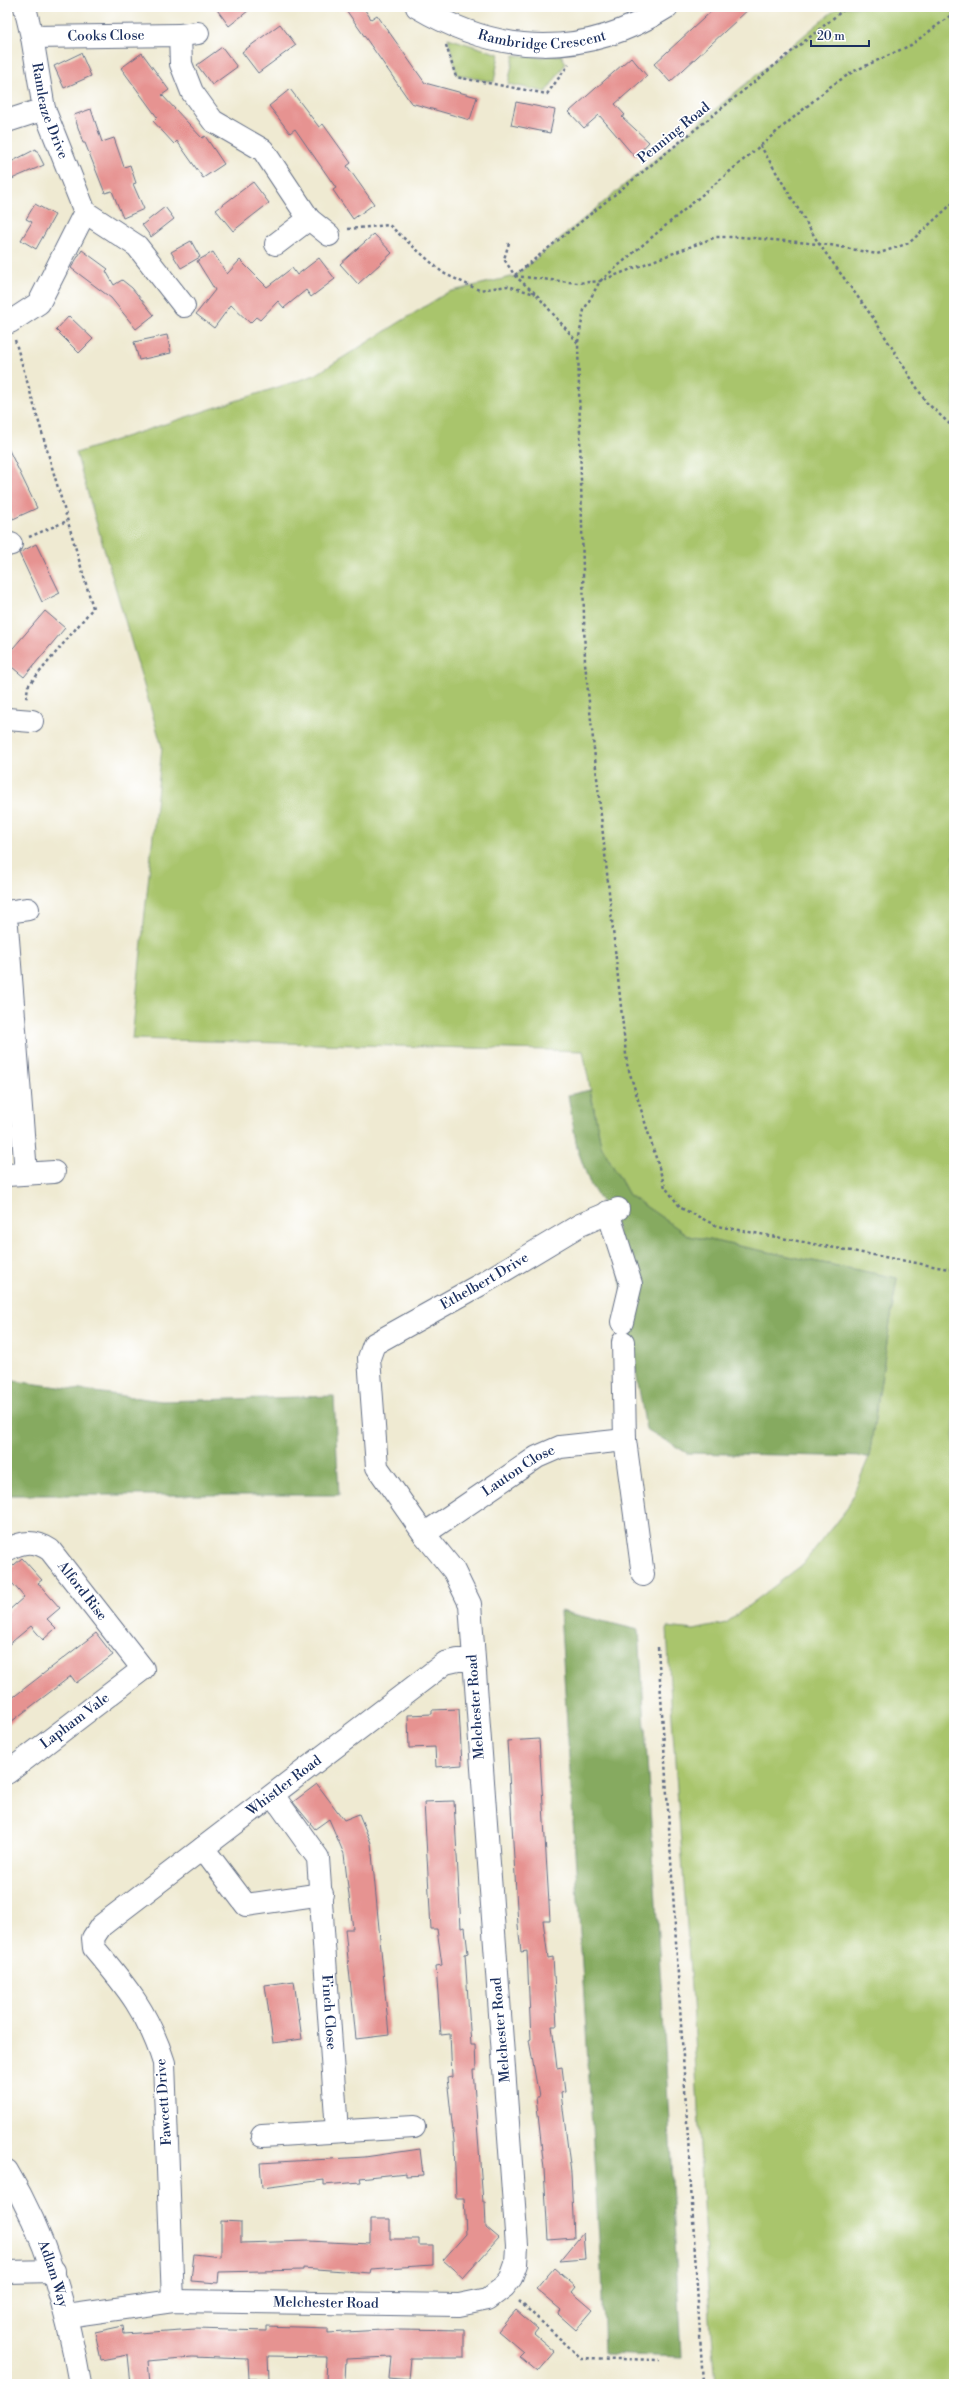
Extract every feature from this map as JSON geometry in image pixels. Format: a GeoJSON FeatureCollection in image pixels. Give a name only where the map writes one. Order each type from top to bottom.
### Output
{"type":"FeatureCollection","features":[{"type":"Feature","properties":{"kind":"street","name":"Ramleaze Drive"},"geometry":{"type":"LineString","coordinates":[[25,7],[32,37],[44,109],[85,212]]}},
{"type":"Feature","properties":{"kind":"street","name":"Rambridge Crescent"},"geometry":{"type":"LineString","coordinates":[[417,7],[447,24],[482,37],[524,45],[546,46],[586,41],[617,34],[646,20],[667,7]]}},
{"type":"Feature","properties":{"kind":"street","name":"Cooks Close"},"geometry":{"type":"LineString","coordinates":[[32,37],[189,34],[181,64],[192,92],[213,121],[263,150],[321,228]]}},
{"type":"Feature","properties":{"kind":"street"},"geometry":{"type":"LineString","coordinates":[[7,121],[44,109]]}},
{"type":"Feature","properties":{"kind":"street"},"geometry":{"type":"LineString","coordinates":[[8,324],[39,303],[85,212],[137,246],[184,306]]}},
{"type":"Feature","properties":{"kind":"street"},"geometry":{"type":"LineString","coordinates":[[276,244],[321,228]]}},
{"type":"Feature","properties":{"kind":"street"},"geometry":{"type":"LineString","coordinates":[[7,926],[16,1174],[54,1172]]}},
{"type":"Feature","properties":{"kind":"street","name":"Ethelbert Drive"},"geometry":{"type":"LineString","coordinates":[[368,1358],[374,1344],[485,1282],[580,1225],[613,1210],[631,1284],[622,1332],[625,1440]]}},
{"type":"Feature","properties":{"kind":"street","name":"Melchester Road"},"geometry":{"type":"LineString","coordinates":[[67,2316],[174,2301],[459,2306],[488,2299],[504,2287],[516,2264],[517,2217],[500,2023],[470,1604],[454,1571],[424,1534],[377,1467],[368,1358]]}},
{"type":"Feature","properties":{"kind":"street"},"geometry":{"type":"LineString","coordinates":[[625,1440],[643,1574]]}},
{"type":"Feature","properties":{"kind":"street","name":"Lauton Close"},"geometry":{"type":"LineString","coordinates":[[424,1534],[537,1458],[560,1447],[625,1440]]}},
{"type":"Feature","properties":{"kind":"street","name":"Alford Rise"},"geometry":{"type":"LineString","coordinates":[[7,1550],[24,1542],[42,1544],[50,1550],[143,1669]]}},
{"type":"Feature","properties":{"kind":"street","name":"Whistler Road"},"geometry":{"type":"LineString","coordinates":[[101,1926],[445,1663],[458,1660],[473,1660]]}},
{"type":"Feature","properties":{"kind":"street","name":"Lapham Vale"},"geometry":{"type":"LineString","coordinates":[[7,1773],[143,1669]]}},
{"type":"Feature","properties":{"kind":"street","name":"Finch Close"},"geometry":{"type":"LineString","coordinates":[[273,1795],[318,1858],[322,1894],[338,2132]]}},
{"type":"Feature","properties":{"kind":"street"},"geometry":{"type":"LineString","coordinates":[[203,1848],[246,1905],[322,1894]]}},
{"type":"Feature","properties":{"kind":"street","name":"Fawcett Drive"},"geometry":{"type":"LineString","coordinates":[[101,1926],[93,1938],[94,1948],[138,2003],[155,2035],[164,2063],[174,2301]]}},
{"type":"Feature","properties":{"kind":"street"},"geometry":{"type":"LineString","coordinates":[[262,2136],[414,2126]]}},
{"type":"Feature","properties":{"kind":"street","name":"Adlam Way"},"geometry":{"type":"LineString","coordinates":[[7,2171],[31,2215],[54,2271],[67,2316],[80,2384]]}},
{"type":"Feature","properties":{"kind":"street"},"geometry":{"type":"LineString","coordinates":[[7,2272],[54,2271]]}},
{"type":"Feature","properties":{"kind":"path","name":"Penning Road"},"geometry":{"type":"LineString","coordinates":[[514,276],[847,7]]}},
{"type":"Feature","properties":{"kind":"path"},"geometry":{"type":"LineString","coordinates":[[954,13],[911,45],[854,71],[831,86],[600,281],[584,310],[578,342],[585,663],[627,1064],[665,1187],[681,1208],[717,1226],[954,1270]]}},
{"type":"Feature","properties":{"kind":"path"},"geometry":{"type":"LineString","coordinates":[[447,24],[445,42],[456,77],[547,94],[570,63]]}},
{"type":"Feature","properties":{"kind":"path"},"geometry":{"type":"LineString","coordinates":[[760,145],[819,244],[874,319],[926,402],[954,428]]}},
{"type":"Feature","properties":{"kind":"path"},"geometry":{"type":"LineString","coordinates":[[514,276],[578,283],[600,281],[716,237],[741,237],[819,244],[877,254],[909,243],[954,202]]}},
{"type":"Feature","properties":{"kind":"path"},"geometry":{"type":"LineString","coordinates":[[321,228],[389,225],[443,274],[479,290],[508,286],[536,294]]}},
{"type":"Feature","properties":{"kind":"path"},"geometry":{"type":"LineString","coordinates":[[509,243],[504,259],[514,276],[536,294],[578,342]]}},
{"type":"Feature","properties":{"kind":"path"},"geometry":{"type":"LineString","coordinates":[[8,324],[93,608],[28,686],[21,720]]}},
{"type":"Feature","properties":{"kind":"path"},"geometry":{"type":"LineString","coordinates":[[9,545],[67,521]]}},
{"type":"Feature","properties":{"kind":"path"},"geometry":{"type":"LineString","coordinates":[[658,1647],[703,2384]]}},
{"type":"Feature","properties":{"kind":"path"},"geometry":{"type":"LineString","coordinates":[[504,2287],[580,2358],[660,2360]]}},
{"type":"Feature","properties":{"kind":"green space"},"geometry":{"type":"Polygon","coordinates":[[[838,7],[954,7],[954,2384],[715,2384],[707,2278],[692,2011],[667,1627],[694,1630],[726,1623],[802,1565],[848,1507],[869,1457],[897,1278],[689,1236],[629,1195],[601,1145],[583,1051],[132,1039],[162,747],[76,453],[315,375],[448,292],[515,276],[838,7]]]}},
{"type":"Feature","properties":{"kind":"green space"},"geometry":{"type":"Polygon","coordinates":[[[448,38],[499,54],[494,82],[457,75],[448,38]]]}},
{"type":"Feature","properties":{"kind":"green space"},"geometry":{"type":"Polygon","coordinates":[[[514,55],[540,57],[561,55],[566,63],[546,92],[508,84],[514,55]]]}},
{"type":"Feature","properties":{"kind":"green space"},"geometry":{"type":"Polygon","coordinates":[[[590,1090],[601,1145],[629,1195],[689,1236],[897,1278],[869,1457],[687,1453],[646,1429],[620,1279],[617,1227],[590,1184],[577,1148],[568,1095],[590,1090]]]}},
{"type":"Feature","properties":{"kind":"green space"},"geometry":{"type":"Polygon","coordinates":[[[7,1380],[162,1401],[334,1396],[339,1495],[7,1495],[7,1380]]]}},
{"type":"Feature","properties":{"kind":"green space"},"geometry":{"type":"Polygon","coordinates":[[[560,1611],[639,1630],[666,2064],[681,2357],[604,2354],[601,2272],[560,1611]]]}},
{"type":"Feature","properties":{"kind":"building"},"geometry":{"type":"Polygon","coordinates":[[[215,7],[253,7],[229,26],[215,7]]]}},
{"type":"Feature","properties":{"kind":"building"},"geometry":{"type":"Polygon","coordinates":[[[344,7],[363,7],[371,19],[377,15],[425,83],[477,97],[470,120],[411,103],[344,7]]]}},
{"type":"Feature","properties":{"kind":"building"},"geometry":{"type":"Polygon","coordinates":[[[716,7],[751,7],[670,82],[654,64],[716,7]]]}},
{"type":"Feature","properties":{"kind":"building"},"geometry":{"type":"Polygon","coordinates":[[[280,24],[296,45],[258,73],[242,52],[280,24]]]}},
{"type":"Feature","properties":{"kind":"building"},"geometry":{"type":"Polygon","coordinates":[[[222,47],[237,67],[212,85],[197,65],[222,47]]]}},
{"type":"Feature","properties":{"kind":"building"},"geometry":{"type":"Polygon","coordinates":[[[81,53],[91,76],[64,88],[54,66],[81,53]]]}},
{"type":"Feature","properties":{"kind":"building"},"geometry":{"type":"Polygon","coordinates":[[[142,53],[169,90],[162,95],[202,138],[205,136],[224,164],[203,178],[177,141],[174,144],[153,121],[157,117],[121,68],[142,53]]]}},
{"type":"Feature","properties":{"kind":"building"},"geometry":{"type":"Polygon","coordinates":[[[631,57],[647,76],[615,104],[625,115],[622,117],[649,142],[635,157],[599,115],[584,128],[569,112],[631,57]]]}},
{"type":"Feature","properties":{"kind":"building"},"geometry":{"type":"Polygon","coordinates":[[[290,89],[319,127],[323,124],[351,163],[347,166],[374,204],[353,219],[333,190],[336,188],[295,129],[290,133],[269,106],[290,89]]]}},
{"type":"Feature","properties":{"kind":"building"},"geometry":{"type":"Polygon","coordinates":[[[516,102],[555,110],[550,133],[511,125],[516,102]]]}},
{"type":"Feature","properties":{"kind":"building"},"geometry":{"type":"Polygon","coordinates":[[[91,109],[102,142],[114,138],[124,167],[130,165],[136,183],[133,184],[144,209],[123,218],[112,191],[105,193],[85,143],[83,143],[74,115],[91,109]]]}},
{"type":"Feature","properties":{"kind":"building"},"geometry":{"type":"Polygon","coordinates":[[[36,149],[44,165],[7,181],[7,164],[36,149]]]}},
{"type":"Feature","properties":{"kind":"building"},"geometry":{"type":"Polygon","coordinates":[[[253,182],[269,203],[233,231],[216,210],[253,182]]]}},
{"type":"Feature","properties":{"kind":"building"},"geometry":{"type":"Polygon","coordinates":[[[35,204],[55,215],[36,249],[21,240],[32,222],[26,219],[35,204]]]}},
{"type":"Feature","properties":{"kind":"building"},"geometry":{"type":"Polygon","coordinates":[[[165,207],[174,219],[151,237],[142,225],[165,207]]]}},
{"type":"Feature","properties":{"kind":"building"},"geometry":{"type":"Polygon","coordinates":[[[374,234],[392,253],[358,284],[340,264],[374,234]]]}},
{"type":"Feature","properties":{"kind":"building"},"geometry":{"type":"Polygon","coordinates":[[[191,241],[200,257],[181,268],[171,252],[191,241]]]}},
{"type":"Feature","properties":{"kind":"building"},"geometry":{"type":"Polygon","coordinates":[[[82,250],[108,269],[106,271],[114,285],[122,280],[132,288],[154,315],[136,329],[111,298],[71,268],[82,250]]]}},
{"type":"Feature","properties":{"kind":"building"},"geometry":{"type":"Polygon","coordinates":[[[213,252],[227,274],[240,260],[267,287],[292,268],[297,275],[319,258],[335,279],[311,297],[306,290],[284,308],[278,301],[260,320],[256,317],[250,323],[231,305],[214,328],[196,314],[215,290],[197,261],[213,252]]]}},
{"type":"Feature","properties":{"kind":"building"},"geometry":{"type":"Polygon","coordinates":[[[69,316],[93,339],[79,353],[56,330],[69,316]]]}},
{"type":"Feature","properties":{"kind":"building"},"geometry":{"type":"Polygon","coordinates":[[[167,335],[171,353],[139,360],[134,342],[167,335]]]}},
{"type":"Feature","properties":{"kind":"building"},"geometry":{"type":"Polygon","coordinates":[[[7,446],[37,508],[13,519],[7,506],[7,446]]]}},
{"type":"Feature","properties":{"kind":"building"},"geometry":{"type":"Polygon","coordinates":[[[36,544],[60,593],[42,602],[19,553],[36,544]]]}},
{"type":"Feature","properties":{"kind":"building"},"geometry":{"type":"Polygon","coordinates":[[[45,611],[65,628],[24,677],[7,663],[7,655],[45,611]]]}},
{"type":"Feature","properties":{"kind":"building"},"geometry":{"type":"Polygon","coordinates":[[[22,1558],[42,1580],[38,1583],[60,1608],[47,1619],[56,1628],[43,1640],[31,1626],[7,1646],[7,1612],[24,1597],[7,1577],[7,1571],[22,1558]]]}},
{"type":"Feature","properties":{"kind":"building"},"geometry":{"type":"Polygon","coordinates":[[[96,1633],[113,1655],[76,1683],[71,1676],[7,1725],[7,1702],[96,1633]]]}},
{"type":"Feature","properties":{"kind":"building"},"geometry":{"type":"Polygon","coordinates":[[[459,1709],[462,1765],[436,1767],[435,1747],[409,1748],[408,1715],[432,1714],[432,1710],[459,1709]]]}},
{"type":"Feature","properties":{"kind":"building"},"geometry":{"type":"Polygon","coordinates":[[[539,1739],[550,1920],[543,1920],[548,1958],[553,1957],[557,2026],[552,2026],[557,2068],[562,2067],[565,2092],[561,2093],[571,2173],[574,2238],[548,2240],[544,2169],[536,2097],[539,2097],[529,2040],[531,2039],[527,1951],[521,1952],[518,1925],[507,1741],[539,1739]]]}},
{"type":"Feature","properties":{"kind":"building"},"geometry":{"type":"Polygon","coordinates":[[[317,1784],[344,1820],[359,1814],[371,1843],[389,2035],[356,2039],[345,1929],[353,1929],[344,1854],[329,1819],[315,1829],[293,1802],[317,1784]]]}},
{"type":"Feature","properties":{"kind":"building"},"geometry":{"type":"Polygon","coordinates":[[[454,1801],[461,1928],[465,1927],[468,1953],[465,1954],[471,2045],[475,2045],[476,2070],[473,2070],[483,2202],[485,2202],[486,2227],[499,2238],[463,2278],[443,2260],[466,2234],[464,2198],[456,2198],[454,2141],[447,2078],[452,2077],[450,2034],[441,2035],[436,1966],[442,1965],[437,1929],[431,1929],[424,1802],[454,1801]]]}},
{"type":"Feature","properties":{"kind":"building"},"geometry":{"type":"Polygon","coordinates":[[[294,1981],[302,2039],[273,2043],[265,1985],[294,1981]]]}},
{"type":"Feature","properties":{"kind":"building"},"geometry":{"type":"Polygon","coordinates":[[[420,2149],[423,2175],[406,2176],[406,2173],[360,2178],[361,2182],[324,2185],[324,2180],[262,2188],[260,2163],[365,2157],[420,2149]]]}},
{"type":"Feature","properties":{"kind":"building"},"geometry":{"type":"Polygon","coordinates":[[[370,2219],[390,2219],[390,2239],[419,2239],[419,2245],[433,2245],[433,2265],[371,2269],[370,2273],[303,2268],[303,2270],[219,2272],[218,2283],[191,2281],[194,2254],[221,2257],[221,2221],[241,2222],[241,2243],[308,2241],[370,2244],[370,2219]]]}},
{"type":"Feature","properties":{"kind":"building"},"geometry":{"type":"Polygon","coordinates":[[[583,2233],[585,2259],[560,2261],[583,2233]]]}},
{"type":"Feature","properties":{"kind":"building"},"geometry":{"type":"Polygon","coordinates":[[[554,2268],[576,2287],[572,2292],[593,2310],[576,2330],[558,2314],[561,2310],[536,2289],[554,2268]]]}},
{"type":"Feature","properties":{"kind":"building"},"geometry":{"type":"Polygon","coordinates":[[[516,2310],[538,2329],[534,2334],[555,2352],[538,2372],[519,2356],[523,2352],[498,2331],[516,2310]]]}},
{"type":"Feature","properties":{"kind":"building"},"geometry":{"type":"Polygon","coordinates":[[[123,2326],[124,2334],[195,2329],[266,2331],[266,2326],[328,2328],[328,2333],[400,2329],[464,2330],[464,2358],[411,2358],[409,2380],[389,2378],[391,2357],[346,2359],[345,2382],[326,2381],[327,2357],[268,2356],[269,2379],[249,2379],[248,2359],[192,2357],[148,2361],[150,2384],[131,2384],[128,2355],[101,2360],[95,2332],[123,2326]]]}}]}
